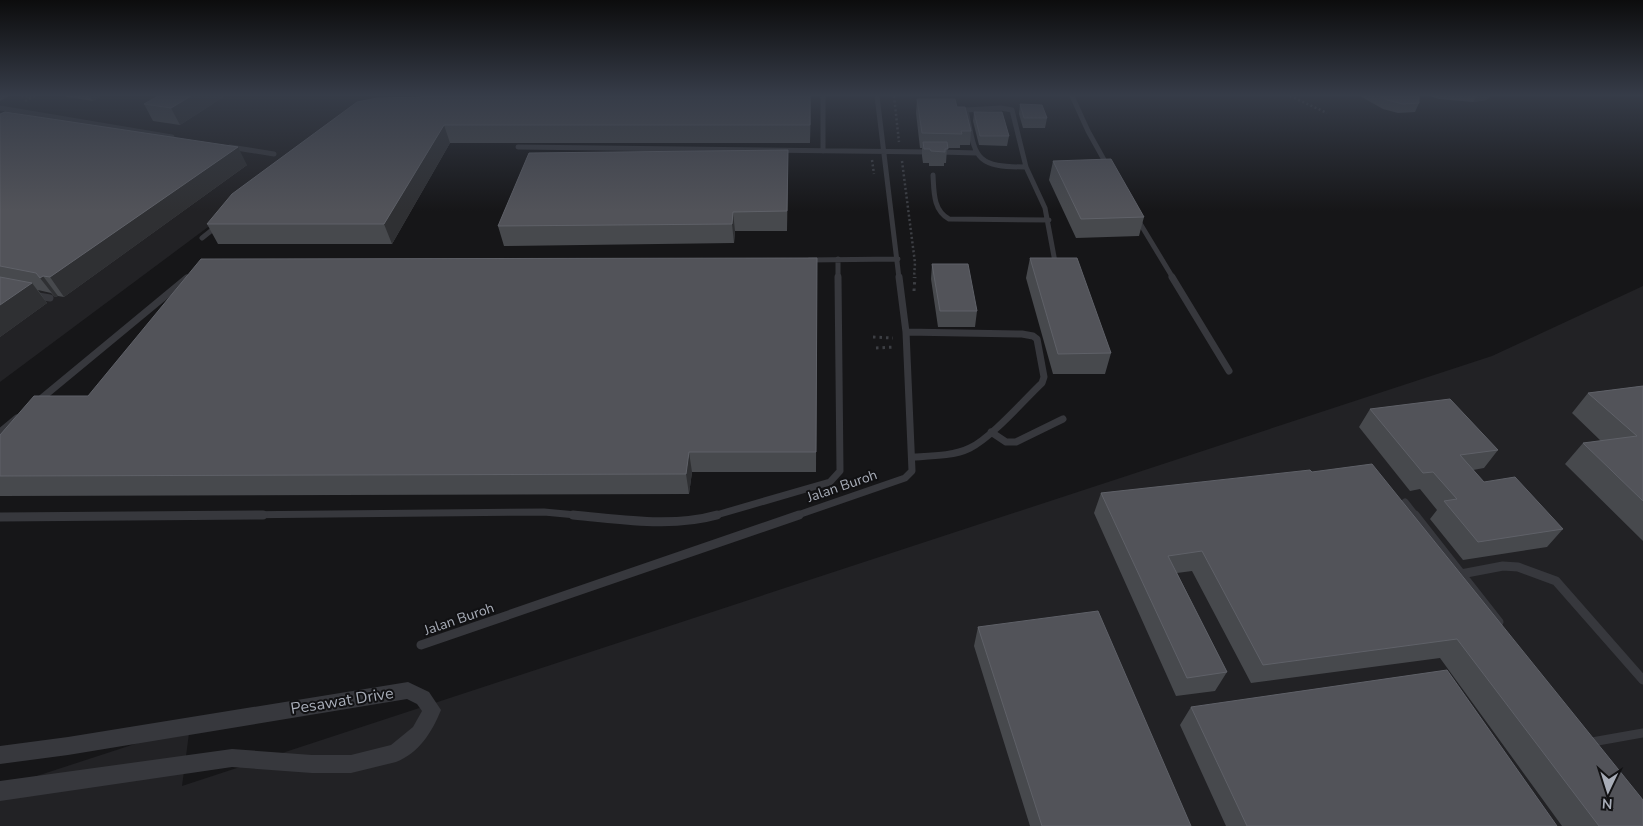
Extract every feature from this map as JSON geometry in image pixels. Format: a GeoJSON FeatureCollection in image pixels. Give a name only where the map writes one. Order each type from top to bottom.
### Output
{"type":"FeatureCollection","features":[{"type":"Feature","properties":{"kind":"street","name":"Pesawat Drive"},"geometry":{"type":"LineString","coordinates":[[0,755],[408,690],[424,698],[432,710],[420,733],[396,752],[351,764],[312,764],[232,758],[0,791]]}},
{"type":"Feature","properties":{"kind":"lane"},"geometry":{"type":"LineString","coordinates":[[157,135],[178,138]]}},
{"type":"Feature","properties":{"kind":"lane"},"geometry":{"type":"LineString","coordinates":[[823,135],[823,151]]}},
{"type":"Feature","properties":{"kind":"lane","name":"Jalan Buroh"},"geometry":{"type":"LineString","coordinates":[[421,645],[905,478],[912,472],[913,456],[906,332],[881,135]]}},
{"type":"Feature","properties":{"kind":"lane"},"geometry":{"type":"LineString","coordinates":[[972,135],[977,153],[989,165],[1026,167]]}},
{"type":"Feature","properties":{"kind":"lane"},"geometry":{"type":"LineString","coordinates":[[1018,135],[1026,167],[1045,208],[1055,262]]}},
{"type":"Feature","properties":{"kind":"lane"},"geometry":{"type":"LineString","coordinates":[[1090,135],[1111,172]]}},
{"type":"Feature","properties":{"kind":"lane"},"geometry":{"type":"LineString","coordinates":[[226,146],[274,154]]}},
{"type":"Feature","properties":{"kind":"lane"},"geometry":{"type":"LineString","coordinates":[[518,147],[977,153]]}},
{"type":"Feature","properties":{"kind":"lane"},"geometry":{"type":"LineString","coordinates":[[933,176],[937,210],[941,216],[949,219],[1048,220]]}},
{"type":"Feature","properties":{"kind":"lane"},"geometry":{"type":"LineString","coordinates":[[1134,213],[1229,371]]}},
{"type":"Feature","properties":{"kind":"lane"},"geometry":{"type":"LineString","coordinates":[[202,238],[224,221]]}},
{"type":"Feature","properties":{"kind":"lane"},"geometry":{"type":"LineString","coordinates":[[0,517],[544,512],[646,521],[684,520],[709,517],[830,482],[840,471],[838,259]]}},
{"type":"Feature","properties":{"kind":"lane"},"geometry":{"type":"LineString","coordinates":[[804,260],[898,259]]}},
{"type":"Feature","properties":{"kind":"lane"},"geometry":{"type":"LineString","coordinates":[[31,407],[192,274]]}},
{"type":"Feature","properties":{"kind":"lane"},"geometry":{"type":"LineString","coordinates":[[25,293],[50,298]]}},
{"type":"Feature","properties":{"kind":"lane"},"geometry":{"type":"LineString","coordinates":[[906,332],[1022,334],[1033,336],[1037,339],[1044,377],[1042,383],[990,432],[970,448],[936,456],[913,456]]}},
{"type":"Feature","properties":{"kind":"lane"},"geometry":{"type":"LineString","coordinates":[[0,432],[23,413]]}},
{"type":"Feature","properties":{"kind":"lane"},"geometry":{"type":"LineString","coordinates":[[990,432],[1006,442],[1016,442],[1063,419]]}},
{"type":"Feature","properties":{"kind":"lane"},"geometry":{"type":"LineString","coordinates":[[1405,502],[1503,627]]}},
{"type":"Feature","properties":{"kind":"lane"},"geometry":{"type":"LineString","coordinates":[[1461,574],[1503,566],[1518,566],[1556,581],[1563,586],[1643,680]]}},
{"type":"Feature","properties":{"kind":"lane"},"geometry":{"type":"LineString","coordinates":[[1592,742],[1643,733]]}},
{"type":"Feature","properties":{"kind":"path"},"geometry":{"type":"LineString","coordinates":[[873,337],[893,338]]}},
{"type":"Feature","properties":{"kind":"path"},"geometry":{"type":"LineString","coordinates":[[876,348],[894,347]]}},
{"type":"Feature","properties":{"kind":"shaded area"},"geometry":{"type":"Polygon","coordinates":[[[0,135],[332,135],[0,382],[0,135]]]}},
{"type":"Feature","properties":{"kind":"shaded area"},"geometry":{"type":"Polygon","coordinates":[[[1643,286],[1643,826],[0,826],[0,788],[190,726],[182,786],[1492,356],[1643,286]]]}},
{"type":"Feature","properties":{"kind":"building"},"geometry":{"type":"Polygon","coordinates":[[[0,135],[155,135],[238,147],[50,277],[43,276],[40,278],[36,273],[0,266],[0,135]]]}},
{"type":"Feature","properties":{"kind":"building"},"geometry":{"type":"Polygon","coordinates":[[[313,135],[438,135],[384,224],[207,224],[232,194],[313,135]]]}},
{"type":"Feature","properties":{"kind":"building"},"geometry":{"type":"Polygon","coordinates":[[[980,135],[1009,136],[980,136],[980,135]]]}},
{"type":"Feature","properties":{"kind":"building"},"geometry":{"type":"Polygon","coordinates":[[[923,142],[947,142],[948,149],[945,149],[945,152],[931,151],[930,149],[924,149],[923,142]]]}},
{"type":"Feature","properties":{"kind":"building"},"geometry":{"type":"Polygon","coordinates":[[[788,150],[787,211],[733,212],[732,224],[498,226],[529,153],[788,150]]]}},
{"type":"Feature","properties":{"kind":"building"},"geometry":{"type":"Polygon","coordinates":[[[1111,159],[1144,217],[1081,219],[1053,161],[1111,159]]]}},
{"type":"Feature","properties":{"kind":"building"},"geometry":{"type":"Polygon","coordinates":[[[817,258],[816,452],[689,452],[686,474],[0,476],[0,435],[34,396],[88,396],[201,259],[817,258]]]}},
{"type":"Feature","properties":{"kind":"building"},"geometry":{"type":"Polygon","coordinates":[[[1030,258],[1077,258],[1111,353],[1058,354],[1030,258]]]}},
{"type":"Feature","properties":{"kind":"building"},"geometry":{"type":"Polygon","coordinates":[[[932,264],[968,264],[977,311],[940,311],[932,264]]]}},
{"type":"Feature","properties":{"kind":"building"},"geometry":{"type":"Polygon","coordinates":[[[0,277],[32,283],[0,305],[0,277]]]}},
{"type":"Feature","properties":{"kind":"building"},"geometry":{"type":"Polygon","coordinates":[[[1643,386],[1643,501],[1583,443],[1637,436],[1588,393],[1643,386]]]}},
{"type":"Feature","properties":{"kind":"building"},"geometry":{"type":"Polygon","coordinates":[[[1450,399],[1498,450],[1460,455],[1484,482],[1515,477],[1563,529],[1478,542],[1444,501],[1457,499],[1433,472],[1423,473],[1370,409],[1450,399]]]}},
{"type":"Feature","properties":{"kind":"building"},"geometry":{"type":"Polygon","coordinates":[[[1372,464],[1643,800],[1643,826],[1599,826],[1457,639],[1263,665],[1202,551],[1168,556],[1227,672],[1187,678],[1101,493],[1310,470],[1312,472],[1372,464]]]}},
{"type":"Feature","properties":{"kind":"building"},"geometry":{"type":"Polygon","coordinates":[[[1098,611],[1191,826],[1042,826],[978,627],[1098,611]]]}},
{"type":"Feature","properties":{"kind":"building"},"geometry":{"type":"Polygon","coordinates":[[[1447,670],[1557,826],[1247,826],[1191,707],[1447,670]]]}}]}
